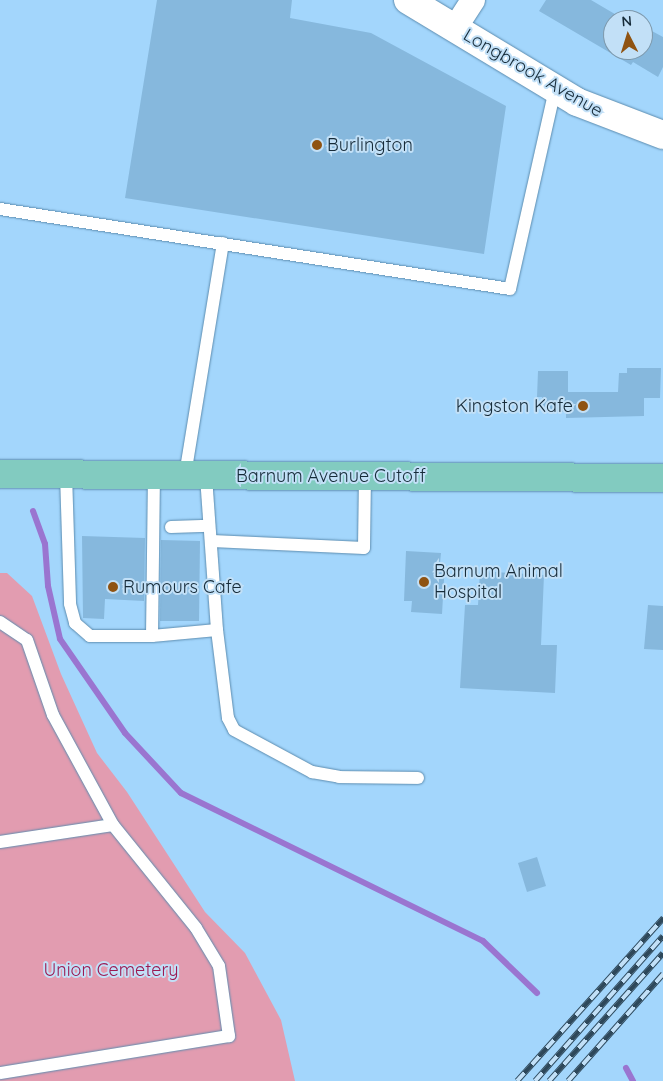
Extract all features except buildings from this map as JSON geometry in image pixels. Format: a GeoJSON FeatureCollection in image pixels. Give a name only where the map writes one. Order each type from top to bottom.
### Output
{"type":"FeatureCollection","features":[{"type":"Feature","properties":{"kind":"main road","name":"Barnum Avenue Cutoff"},"geometry":{"type":"LineString","coordinates":[[0,474],[663,478]]}},
{"type":"Feature","properties":{"kind":"street","name":"Longbrook Avenue"},"geometry":{"type":"LineString","coordinates":[[408,0],[556,90],[610,117],[663,135]]}},
{"type":"Feature","properties":{"kind":"street"},"geometry":{"type":"LineString","coordinates":[[455,28],[473,0]]}},
{"type":"Feature","properties":{"kind":"lane"},"geometry":{"type":"LineString","coordinates":[[0,209],[510,289],[556,90]]}},
{"type":"Feature","properties":{"kind":"lane"},"geometry":{"type":"LineString","coordinates":[[223,243],[195,475],[212,542],[217,630],[226,709],[234,730],[312,772],[339,777],[418,778]]}},
{"type":"Feature","properties":{"kind":"lane"},"geometry":{"type":"LineString","coordinates":[[66,474],[70,604],[75,623],[90,636],[152,636],[217,630]]}},
{"type":"Feature","properties":{"kind":"lane"},"geometry":{"type":"LineString","coordinates":[[152,636],[154,475]]}},
{"type":"Feature","properties":{"kind":"lane"},"geometry":{"type":"LineString","coordinates":[[212,542],[364,548],[365,476]]}},
{"type":"Feature","properties":{"kind":"lane"},"geometry":{"type":"LineString","coordinates":[[171,527],[209,526]]}},
{"type":"Feature","properties":{"kind":"lane"},"geometry":{"type":"LineString","coordinates":[[0,622],[27,640],[53,715],[113,825],[196,928],[219,966],[229,1036],[0,1073]]}},
{"type":"Feature","properties":{"kind":"lane"},"geometry":{"type":"LineString","coordinates":[[0,842],[113,825]]}},
{"type":"Feature","properties":{"kind":"green space","name":"Union Cemetery"},"geometry":{"type":"Polygon","coordinates":[[[0,573],[7,573],[32,596],[61,674],[97,753],[127,792],[205,912],[245,953],[281,1020],[295,1081],[0,1081],[0,573]]]}},
{"type":"Feature","properties":{"kind":"waterway"},"geometry":{"type":"LineString","coordinates":[[33,511],[45,544],[48,586],[60,639],[125,733],[181,793],[483,941],[537,993]]}},
{"type":"Feature","properties":{"kind":"waterway"},"geometry":{"type":"LineString","coordinates":[[626,1068],[633,1081]]}},
{"type":"Feature","properties":{"kind":"railway"},"geometry":{"type":"LineString","coordinates":[[517,1081],[663,918]]}},
{"type":"Feature","properties":{"kind":"railway"},"geometry":{"type":"LineString","coordinates":[[535,1081],[663,936]]}},
{"type":"Feature","properties":{"kind":"railway"},"geometry":{"type":"LineString","coordinates":[[549,1081],[663,953]]}},
{"type":"Feature","properties":{"kind":"railway"},"geometry":{"type":"LineString","coordinates":[[568,1081],[663,974]]}},
{"type":"Feature","properties":{"kind":"place","name":"Burlington"},"geometry":{"type":"Point","coordinates":[317,145]}},
{"type":"Feature","properties":{"kind":"place","name":"Kingston Kafe"},"geometry":{"type":"Point","coordinates":[583,406]}},
{"type":"Feature","properties":{"kind":"place","name":"Barnum Animal Hospital"},"geometry":{"type":"Point","coordinates":[424,582]}},
{"type":"Feature","properties":{"kind":"place","name":"Rumours Cafe"},"geometry":{"type":"Point","coordinates":[113,587]}}]}
